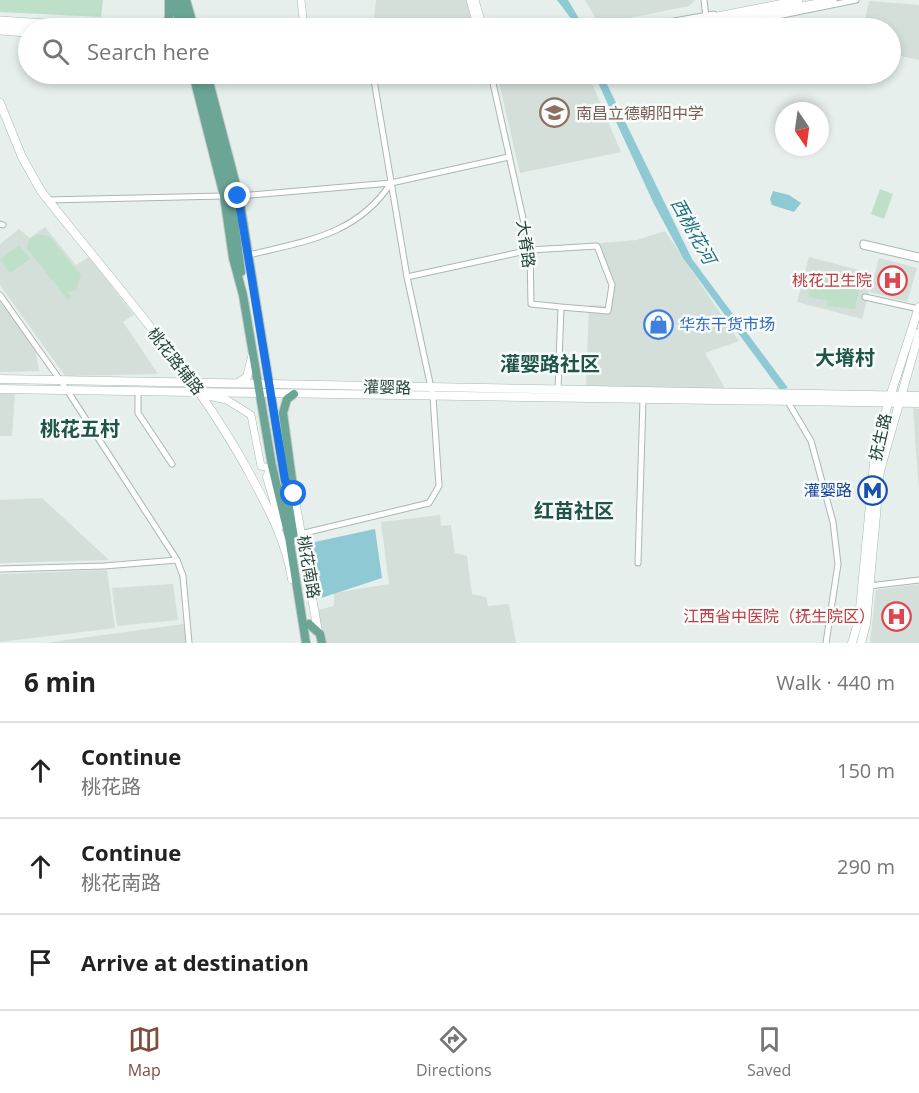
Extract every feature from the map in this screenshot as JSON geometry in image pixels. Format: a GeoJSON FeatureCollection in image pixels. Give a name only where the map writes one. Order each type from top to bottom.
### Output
{"type":"FeatureCollection","features":[{"type":"Feature","properties":{"kind":"main road"},"geometry":{"type":"LineString","coordinates":[[168,18],[171,0]]}},
{"type":"Feature","properties":{"kind":"main road"},"geometry":{"type":"LineString","coordinates":[[171,0],[177,18]]}},
{"type":"Feature","properties":{"kind":"main road"},"geometry":{"type":"LineString","coordinates":[[183,0],[190,18]]}},
{"type":"Feature","properties":{"kind":"main road"},"geometry":{"type":"LineString","coordinates":[[183,0],[188,18]]}},
{"type":"Feature","properties":{"kind":"main road"},"geometry":{"type":"LineString","coordinates":[[190,15],[193,18]]}},
{"type":"Feature","properties":{"kind":"main road","name":"桃花南路"},"geometry":{"type":"LineString","coordinates":[[196,84],[224,196],[233,258],[243,295],[252,349],[268,467],[289,537],[306,625],[304,643]]}},
{"type":"Feature","properties":{"kind":"main road"},"geometry":{"type":"LineString","coordinates":[[207,84],[254,293],[285,480],[322,643]]}},
{"type":"Feature","properties":{"kind":"main road"},"geometry":{"type":"LineString","coordinates":[[208,84],[238,196],[244,256],[243,295]]}},
{"type":"Feature","properties":{"kind":"main road","name":"桃花路辅路"},"geometry":{"type":"LineString","coordinates":[[0,103],[22,158],[48,200],[199,390],[228,432],[264,499],[285,548],[304,643]]}},
{"type":"Feature","properties":{"kind":"main road","name":"抚生路"},"geometry":{"type":"LineString","coordinates":[[852,643],[859,619],[870,488],[889,400],[919,308]]}},
{"type":"Feature","properties":{"kind":"main road","name":"抚生路"},"geometry":{"type":"LineString","coordinates":[[861,643],[866,624],[880,471],[919,333]]}},
{"type":"Feature","properties":{"kind":"main road"},"geometry":{"type":"LineString","coordinates":[[235,385],[247,377],[252,349]]}},
{"type":"Feature","properties":{"kind":"main road","name":"灌婴路"},"geometry":{"type":"LineString","coordinates":[[0,379],[58,380],[199,390],[235,385],[258,389]]}},
{"type":"Feature","properties":{"kind":"main road","name":"灌婴路"},"geometry":{"type":"LineString","coordinates":[[0,389],[138,391],[269,389],[788,402],[889,400],[919,396]]}},
{"type":"Feature","properties":{"kind":"main road","name":"灌婴路"},"geometry":{"type":"LineString","coordinates":[[269,389],[294,394],[558,390],[889,400]]}},
{"type":"Feature","properties":{"kind":"main road"},"geometry":{"type":"LineString","coordinates":[[294,394],[287,399],[283,413],[294,494],[306,625]]}},
{"type":"Feature","properties":{"kind":"main road","name":"灌婴路"},"geometry":{"type":"LineString","coordinates":[[899,399],[919,403]]}},
{"type":"Feature","properties":{"kind":"main road"},"geometry":{"type":"LineString","coordinates":[[268,467],[267,477],[312,643]]}},
{"type":"Feature","properties":{"kind":"main road"},"geometry":{"type":"LineString","coordinates":[[285,480],[294,494]]}},
{"type":"Feature","properties":{"kind":"main road"},"geometry":{"type":"LineString","coordinates":[[306,625],[318,632]]}},
{"type":"Feature","properties":{"kind":"street"},"geometry":{"type":"LineString","coordinates":[[301,0],[303,18]]}},
{"type":"Feature","properties":{"kind":"street"},"geometry":{"type":"LineString","coordinates":[[470,0],[475,18]]}},
{"type":"Feature","properties":{"kind":"street"},"geometry":{"type":"LineString","coordinates":[[475,0],[480,18]]}},
{"type":"Feature","properties":{"kind":"street"},"geometry":{"type":"LineString","coordinates":[[704,0],[706,16]]}},
{"type":"Feature","properties":{"kind":"street"},"geometry":{"type":"LineString","coordinates":[[694,18],[799,0]]}},
{"type":"Feature","properties":{"kind":"street"},"geometry":{"type":"LineString","coordinates":[[740,18],[833,0]]}},
{"type":"Feature","properties":{"kind":"street"},"geometry":{"type":"LineString","coordinates":[[768,18],[856,0]]}},
{"type":"Feature","properties":{"kind":"street"},"geometry":{"type":"LineString","coordinates":[[698,18],[706,16]]}},
{"type":"Feature","properties":{"kind":"street"},"geometry":{"type":"LineString","coordinates":[[0,20],[18,21]]}},
{"type":"Feature","properties":{"kind":"street"},"geometry":{"type":"LineString","coordinates":[[0,26],[18,27]]}},
{"type":"Feature","properties":{"kind":"street"},"geometry":{"type":"LineString","coordinates":[[0,31],[18,32]]}},
{"type":"Feature","properties":{"kind":"street"},"geometry":{"type":"LineString","coordinates":[[297,535],[429,503],[439,486],[432,392],[407,277],[375,84]]}},
{"type":"Feature","properties":{"kind":"street","name":"大脊路"},"geometry":{"type":"LineString","coordinates":[[493,84],[530,250],[531,304],[561,307]]}},
{"type":"Feature","properties":{"kind":"street"},"geometry":{"type":"LineString","coordinates":[[238,196],[391,183],[509,157]]}},
{"type":"Feature","properties":{"kind":"street"},"geometry":{"type":"LineString","coordinates":[[244,256],[294,244],[346,226],[370,210],[391,183]]}},
{"type":"Feature","properties":{"kind":"street"},"geometry":{"type":"LineString","coordinates":[[48,200],[224,196]]}},
{"type":"Feature","properties":{"kind":"street"},"geometry":{"type":"LineString","coordinates":[[863,243],[919,257],[862,246],[863,243]]}},
{"type":"Feature","properties":{"kind":"street"},"geometry":{"type":"LineString","coordinates":[[407,277],[530,250],[597,246],[612,285],[608,311],[561,307],[558,390]]}},
{"type":"Feature","properties":{"kind":"street"},"geometry":{"type":"LineString","coordinates":[[0,295],[67,390],[177,560],[183,576],[189,643]]}},
{"type":"Feature","properties":{"kind":"street"},"geometry":{"type":"LineString","coordinates":[[865,297],[919,308]]}},
{"type":"Feature","properties":{"kind":"street"},"geometry":{"type":"LineString","coordinates":[[199,390],[227,400],[251,415],[261,466],[268,467]]}},
{"type":"Feature","properties":{"kind":"street"},"geometry":{"type":"LineString","coordinates":[[138,391],[138,413],[172,464]]}},
{"type":"Feature","properties":{"kind":"street"},"geometry":{"type":"LineString","coordinates":[[638,563],[642,400]]}},
{"type":"Feature","properties":{"kind":"street"},"geometry":{"type":"LineString","coordinates":[[788,402],[811,441],[833,522],[838,564],[826,643]]}},
{"type":"Feature","properties":{"kind":"street"},"geometry":{"type":"LineString","coordinates":[[264,499],[273,497]]}},
{"type":"Feature","properties":{"kind":"street"},"geometry":{"type":"LineString","coordinates":[[0,569],[104,566],[177,560]]}},
{"type":"Feature","properties":{"kind":"street"},"geometry":{"type":"LineString","coordinates":[[869,586],[919,580]]}},
{"type":"Feature","properties":{"kind":"shaded area"},"geometry":{"type":"Polygon","coordinates":[[[376,0],[466,0],[472,18],[374,18],[376,0]]]}},
{"type":"Feature","properties":{"kind":"shaded area"},"geometry":{"type":"Polygon","coordinates":[[[585,0],[695,0],[689,6],[629,18],[596,18],[585,0]]]}},
{"type":"Feature","properties":{"kind":"shaded area"},"geometry":{"type":"Polygon","coordinates":[[[869,1],[919,5],[919,60],[901,56],[901,18],[865,18],[869,1]]]}},
{"type":"Feature","properties":{"kind":"shaded area","name":"南昌立德朝阳中学"},"geometry":{"type":"Polygon","coordinates":[[[499,84],[592,84],[621,152],[520,173],[499,84]]]}},
{"type":"Feature","properties":{"kind":"shaded area"},"geometry":{"type":"Polygon","coordinates":[[[45,227],[76,265],[89,257],[134,315],[123,322],[158,374],[65,376],[0,285],[0,244],[19,229],[30,238],[45,227]]]}},
{"type":"Feature","properties":{"kind":"shaded area","name":"华东干货市场"},"geometry":{"type":"Polygon","coordinates":[[[665,231],[739,341],[705,353],[726,390],[586,388],[589,305],[612,306],[600,243],[637,240],[665,231]]]}},
{"type":"Feature","properties":{"kind":"shaded area"},"geometry":{"type":"Polygon","coordinates":[[[809,257],[874,274],[862,319],[797,302],[809,257]]]}},
{"type":"Feature","properties":{"kind":"shaded area","name":"桃花卫生院"},"geometry":{"type":"Polygon","coordinates":[[[879,258],[917,268],[907,302],[870,292],[879,258]]]}},
{"type":"Feature","properties":{"kind":"shaded area"},"geometry":{"type":"Polygon","coordinates":[[[0,302],[35,349],[39,371],[0,372],[0,302]]]}},
{"type":"Feature","properties":{"kind":"shaded area"},"geometry":{"type":"Polygon","coordinates":[[[0,394],[15,394],[12,436],[0,436],[0,394]]]}},
{"type":"Feature","properties":{"kind":"shaded area"},"geometry":{"type":"Polygon","coordinates":[[[913,408],[919,409],[919,491],[913,408]]]}},
{"type":"Feature","properties":{"kind":"shaded area"},"geometry":{"type":"Polygon","coordinates":[[[42,498],[109,560],[0,563],[0,500],[42,498]]]}},
{"type":"Feature","properties":{"kind":"shaded area"},"geometry":{"type":"Polygon","coordinates":[[[440,515],[441,526],[451,525],[455,553],[467,556],[472,594],[486,597],[488,606],[509,604],[516,643],[324,643],[318,610],[334,606],[334,593],[389,584],[381,522],[440,515]]]}},
{"type":"Feature","properties":{"kind":"shaded area"},"geometry":{"type":"Polygon","coordinates":[[[107,570],[115,628],[0,642],[0,574],[107,570]]]}},
{"type":"Feature","properties":{"kind":"shaded area"},"geometry":{"type":"Polygon","coordinates":[[[173,584],[178,620],[117,626],[112,588],[173,584]]]}},
{"type":"Feature","properties":{"kind":"shaded area","name":"江西省中医院（抚生院区）"},"geometry":{"type":"Polygon","coordinates":[[[919,584],[919,643],[870,643],[876,590],[919,584]]]}},
{"type":"Feature","properties":{"kind":"shaded area"},"geometry":{"type":"Polygon","coordinates":[[[184,624],[186,643],[45,643],[184,624]]]}},
{"type":"Feature","properties":{"kind":"green space"},"geometry":{"type":"Polygon","coordinates":[[[0,0],[103,0],[101,17],[0,12],[0,0]]]}},
{"type":"Feature","properties":{"kind":"green space"},"geometry":{"type":"Polygon","coordinates":[[[880,189],[893,194],[884,219],[871,214],[880,189]]]}},
{"type":"Feature","properties":{"kind":"green space"},"geometry":{"type":"Polygon","coordinates":[[[37,234],[49,236],[81,275],[76,291],[67,292],[71,298],[68,300],[27,249],[29,239],[37,234]]]}},
{"type":"Feature","properties":{"kind":"green space"},"geometry":{"type":"Polygon","coordinates":[[[19,245],[30,259],[10,273],[0,259],[19,245]]]}},
{"type":"Feature","properties":{"kind":"green space"},"geometry":{"type":"Polygon","coordinates":[[[814,271],[861,282],[855,309],[827,306],[828,301],[808,297],[814,271]]]}},
{"type":"Feature","properties":{"kind":"water"},"geometry":{"type":"Polygon","coordinates":[[[557,0],[568,0],[579,18],[570,18],[557,0]]]}},
{"type":"Feature","properties":{"kind":"water"},"geometry":{"type":"Polygon","coordinates":[[[599,84],[607,84],[692,259],[788,388],[780,390],[683,258],[654,204],[599,84]]]}},
{"type":"Feature","properties":{"kind":"water"},"geometry":{"type":"Polygon","coordinates":[[[773,191],[789,195],[801,203],[794,212],[772,205],[770,199],[773,191]]]}},
{"type":"Feature","properties":{"kind":"water"},"geometry":{"type":"Polygon","coordinates":[[[375,529],[382,578],[321,598],[310,543],[375,529]]]}},
{"type":"Feature","properties":{"kind":"place","name":"南昌立德朝阳中学"},"geometry":{"type":"Point","coordinates":[555,113]}},
{"type":"Feature","properties":{"kind":"place","name":"桃花卫生院"},"geometry":{"type":"Point","coordinates":[893,280]}},
{"type":"Feature","properties":{"kind":"place","name":"华东干货市场"},"geometry":{"type":"Point","coordinates":[658,324]}},
{"type":"Feature","properties":{"kind":"place","name":"灌婴路"},"geometry":{"type":"Point","coordinates":[873,490]}},
{"type":"Feature","properties":{"kind":"place","name":"江西省中医院（抚生院区）"},"geometry":{"type":"Point","coordinates":[896,616]}},
{"type":"Feature","properties":{"kind":"district","name":"大塉村"},"geometry":{"type":"Point","coordinates":[845,358]}},
{"type":"Feature","properties":{"kind":"district","name":"灌婴路社区"},"geometry":{"type":"Point","coordinates":[550,364]}},
{"type":"Feature","properties":{"kind":"district","name":"桃花五村"},"geometry":{"type":"Point","coordinates":[80,429]}},
{"type":"Feature","properties":{"kind":"district","name":"红苗社区"},"geometry":{"type":"Point","coordinates":[574,511]}},
{"type":"Feature","properties":{"kind":"route"},"geometry":{"type":"LineString","coordinates":[[238,196],[285,480],[294,494]]}},
{"type":"Feature","properties":{"kind":"water label","name":"西桃花河"},"geometry":{"type":"Point","coordinates":[693,231]}}]}
